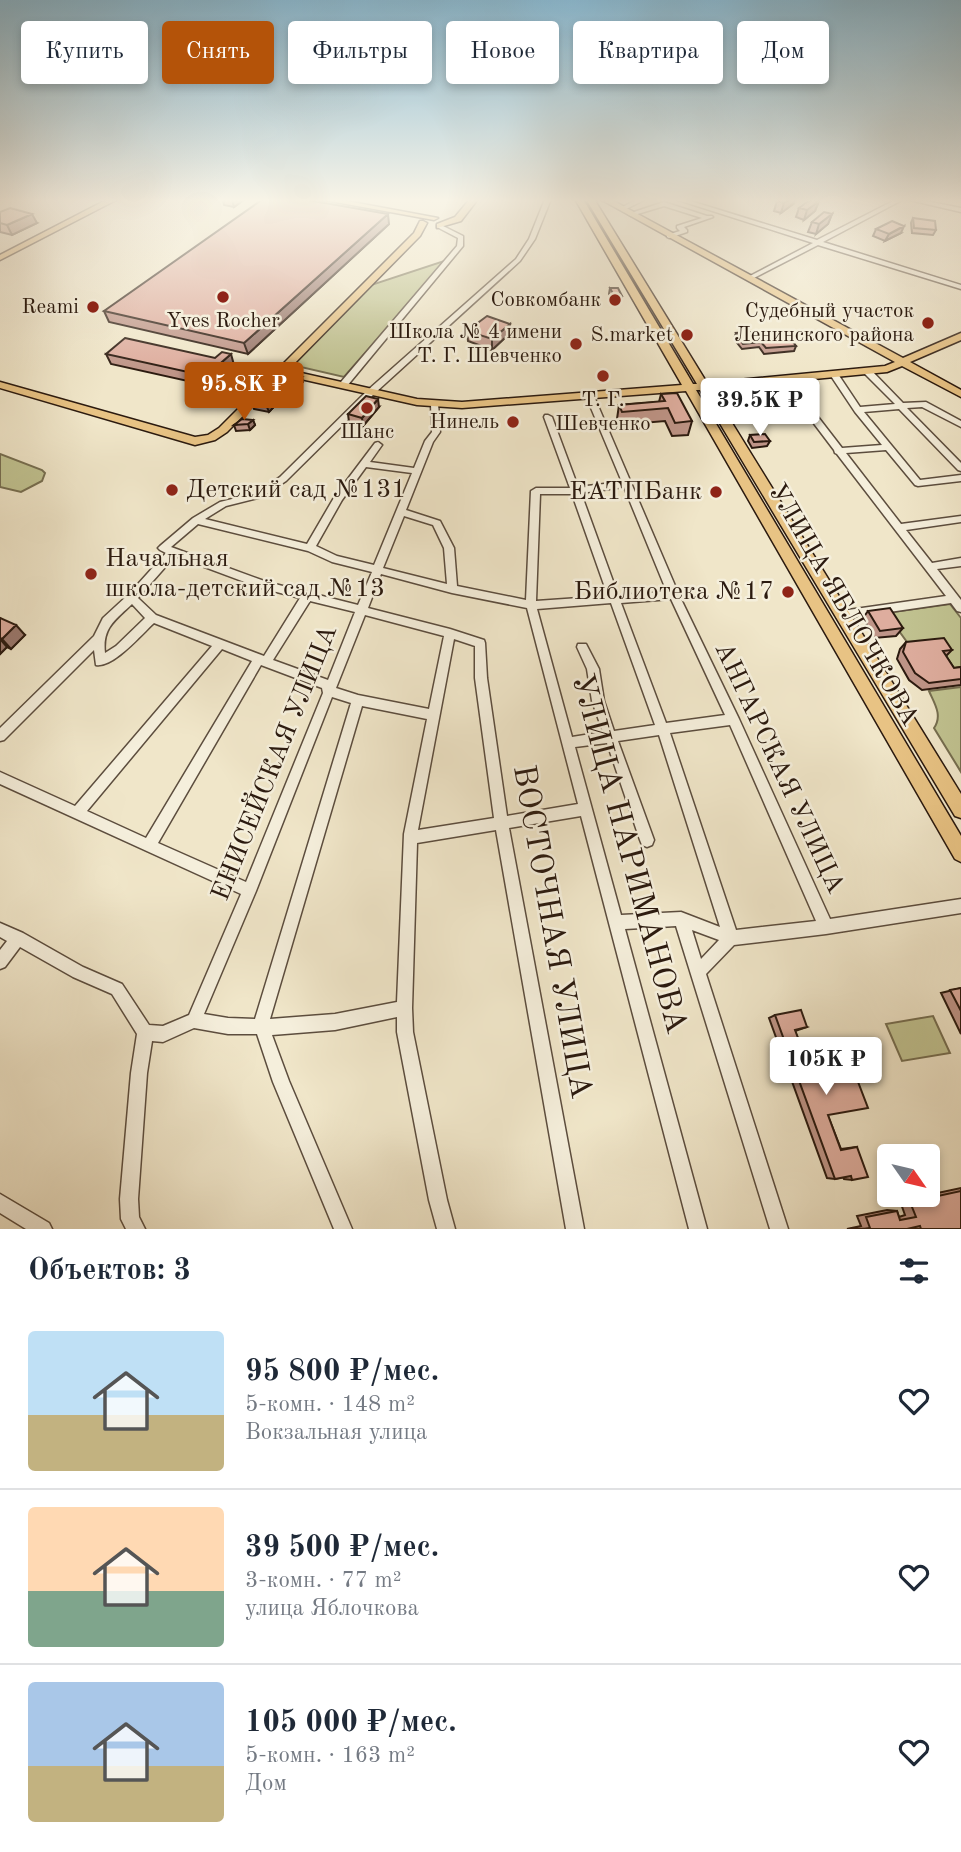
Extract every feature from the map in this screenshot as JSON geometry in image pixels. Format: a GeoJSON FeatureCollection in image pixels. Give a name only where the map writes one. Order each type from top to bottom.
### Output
{"type":"FeatureCollection","features":[{"type":"Feature","properties":{"kind":"main road"},"geometry":{"type":"LineString","coordinates":[[1,387],[195,441],[211,438],[223,430],[395,256]]}},
{"type":"Feature","properties":{"kind":"main road","name":"УЛИЦА ЯБЛОЧКОВА"},"geometry":{"type":"LineString","coordinates":[[615,256],[961,810]]}},
{"type":"Feature","properties":{"kind":"main road","name":"УЛИЦА ЯБЛОЧКОВА"},"geometry":{"type":"LineString","coordinates":[[622,256],[961,853]]}},
{"type":"Feature","properties":{"kind":"main road"},"geometry":{"type":"LineString","coordinates":[[708,256],[961,394]]}},
{"type":"Feature","properties":{"kind":"main road"},"geometry":{"type":"LineString","coordinates":[[280,371],[435,405],[590,396],[835,376],[903,364],[961,336]]}},
{"type":"Feature","properties":{"kind":"street"},"geometry":{"type":"LineString","coordinates":[[344,384],[451,256]]}},
{"type":"Feature","properties":{"kind":"street"},"geometry":{"type":"LineString","coordinates":[[0,736],[98,639],[107,621],[132,598],[169,549],[196,520],[223,504],[259,495],[283,479],[372,391],[520,256]]}},
{"type":"Feature","properties":{"kind":"street"},"geometry":{"type":"LineString","coordinates":[[750,278],[791,256]]}},
{"type":"Feature","properties":{"kind":"street"},"geometry":{"type":"LineString","coordinates":[[864,256],[961,287]]}},
{"type":"Feature","properties":{"kind":"street"},"geometry":{"type":"LineString","coordinates":[[867,371],[961,468]]}},
{"type":"Feature","properties":{"kind":"street"},"geometry":{"type":"LineString","coordinates":[[835,376],[886,447],[918,484],[961,478]]}},
{"type":"Feature","properties":{"kind":"street"},"geometry":{"type":"LineString","coordinates":[[785,380],[961,608]]}},
{"type":"Feature","properties":{"kind":"street","name":"АНГАРСКАЯ УЛИЦА"},"geometry":{"type":"LineString","coordinates":[[590,396],[674,595],[826,927]]}},
{"type":"Feature","properties":{"kind":"street"},"geometry":{"type":"LineString","coordinates":[[858,410],[923,404],[961,425]]}},
{"type":"Feature","properties":{"kind":"street","name":"ЕНИСЕЙСКАЯ УЛИЦА"},"geometry":{"type":"LineString","coordinates":[[194,1020],[249,891],[429,441],[436,432],[435,405]]}},
{"type":"Feature","properties":{"kind":"street"},"geometry":{"type":"LineString","coordinates":[[548,417],[663,730],[731,937]]}},
{"type":"Feature","properties":{"kind":"street"},"geometry":{"type":"LineString","coordinates":[[310,548],[338,498],[378,445]]}},
{"type":"Feature","properties":{"kind":"street"},"geometry":{"type":"LineString","coordinates":[[838,451],[886,447]]}},
{"type":"Feature","properties":{"kind":"street"},"geometry":{"type":"LineString","coordinates":[[365,464],[417,471]]}},
{"type":"Feature","properties":{"kind":"street"},"geometry":{"type":"LineString","coordinates":[[574,491],[627,484]]}},
{"type":"Feature","properties":{"kind":"street","name":"УЛИЦА НАРИМАНОВА"},"geometry":{"type":"LineString","coordinates":[[574,491],[536,491],[531,605],[698,1229]]}},
{"type":"Feature","properties":{"kind":"street"},"geometry":{"type":"LineString","coordinates":[[401,512],[436,523],[449,548],[452,589]]}},
{"type":"Feature","properties":{"kind":"street"},"geometry":{"type":"LineString","coordinates":[[898,528],[961,519]]}},
{"type":"Feature","properties":{"kind":"street"},"geometry":{"type":"LineString","coordinates":[[196,520],[310,548],[335,559],[452,589],[531,605],[674,595]]}},
{"type":"Feature","properties":{"kind":"street"},"geometry":{"type":"LineString","coordinates":[[169,549],[265,586],[450,633],[411,838],[404,1008],[404,1032],[446,1229]]}},
{"type":"Feature","properties":{"kind":"street"},"geometry":{"type":"LineString","coordinates":[[929,567],[961,562]]}},
{"type":"Feature","properties":{"kind":"street"},"geometry":{"type":"LineString","coordinates":[[149,846],[262,661],[307,596]]}},
{"type":"Feature","properties":{"kind":"street"},"geometry":{"type":"LineString","coordinates":[[132,598],[152,618],[358,700],[433,715]]}},
{"type":"Feature","properties":{"kind":"street"},"geometry":{"type":"LineString","coordinates":[[841,615],[953,599]]}},
{"type":"Feature","properties":{"kind":"street"},"geometry":{"type":"LineString","coordinates":[[98,639],[100,662],[120,649],[152,618]]}},
{"type":"Feature","properties":{"kind":"street","name":"ВОСТОЧНАЯ УЛИЦА"},"geometry":{"type":"LineString","coordinates":[[450,633],[480,643],[481,678],[501,822],[575,1229]]}},
{"type":"Feature","properties":{"kind":"street"},"geometry":{"type":"LineString","coordinates":[[78,812],[220,644]]}},
{"type":"Feature","properties":{"kind":"street"},"geometry":{"type":"LineString","coordinates":[[582,647],[593,668],[598,701],[647,840]]}},
{"type":"Feature","properties":{"kind":"street"},"geometry":{"type":"LineString","coordinates":[[343,1229],[281,1082],[261,1024],[358,700]]}},
{"type":"Feature","properties":{"kind":"street"},"geometry":{"type":"LineString","coordinates":[[568,743],[733,719]]}},
{"type":"Feature","properties":{"kind":"street"},"geometry":{"type":"LineString","coordinates":[[0,778],[249,891]]}},
{"type":"Feature","properties":{"kind":"street"},"geometry":{"type":"LineString","coordinates":[[411,838],[584,810]]}},
{"type":"Feature","properties":{"kind":"street"},"geometry":{"type":"LineString","coordinates":[[615,922],[681,919],[731,937],[826,927],[961,906]]}},
{"type":"Feature","properties":{"kind":"street"},"geometry":{"type":"LineString","coordinates":[[681,919],[779,1229]]}},
{"type":"Feature","properties":{"kind":"street"},"geometry":{"type":"LineString","coordinates":[[0,930],[78,972],[117,989],[145,1032],[139,1073],[130,1199],[130,1219],[135,1229]]}},
{"type":"Feature","properties":{"kind":"street"},"geometry":{"type":"LineString","coordinates":[[698,972],[731,937]]}},
{"type":"Feature","properties":{"kind":"street"},"geometry":{"type":"LineString","coordinates":[[0,962],[18,938]]}},
{"type":"Feature","properties":{"kind":"street"},"geometry":{"type":"LineString","coordinates":[[145,1032],[163,1034],[194,1020],[228,1026],[261,1024],[281,1027],[334,1022],[404,1008]]}},
{"type":"Feature","properties":{"kind":"street"},"geometry":{"type":"LineString","coordinates":[[0,1203],[43,1229]]}},
{"type":"Feature","properties":{"kind":"green space"},"geometry":{"type":"Polygon","coordinates":[[[447,260],[344,377],[292,365],[368,286],[447,260]]]}},
{"type":"Feature","properties":{"kind":"green space"},"geometry":{"type":"Polygon","coordinates":[[[0,454],[42,470],[45,473],[42,481],[21,492],[0,487],[0,454]]]}},
{"type":"Feature","properties":{"kind":"green space"},"geometry":{"type":"Polygon","coordinates":[[[950,604],[961,618],[961,678],[907,642],[886,613],[950,604]]]}},
{"type":"Feature","properties":{"kind":"green space"},"geometry":{"type":"Polygon","coordinates":[[[961,687],[961,772],[934,728],[938,714],[929,691],[961,687]]]}},
{"type":"Feature","properties":{"kind":"green space"},"geometry":{"type":"Polygon","coordinates":[[[933,1016],[950,1053],[902,1061],[886,1024],[933,1016]]]}},
{"type":"Feature","properties":{"kind":"building"},"geometry":{"type":"Polygon","coordinates":[[[182,256],[341,256],[244,343],[104,311],[182,256]]]}},
{"type":"Feature","properties":{"kind":"building"},"geometry":{"type":"Polygon","coordinates":[[[610,288],[618,288],[622,296],[614,296],[610,288]]]}},
{"type":"Feature","properties":{"kind":"building"},"geometry":{"type":"Polygon","coordinates":[[[487,316],[510,324],[492,339],[467,331],[487,316]]]}},
{"type":"Feature","properties":{"kind":"building"},"geometry":{"type":"Polygon","coordinates":[[[766,331],[769,335],[786,333],[796,346],[766,348],[761,342],[743,344],[736,333],[766,331]]]}},
{"type":"Feature","properties":{"kind":"building"},"geometry":{"type":"Polygon","coordinates":[[[125,338],[215,358],[222,352],[231,354],[206,376],[106,354],[125,338]]]}},
{"type":"Feature","properties":{"kind":"building"},"geometry":{"type":"Polygon","coordinates":[[[283,373],[302,377],[288,386],[267,407],[253,403],[283,373]]]}},
{"type":"Feature","properties":{"kind":"building"},"geometry":{"type":"Polygon","coordinates":[[[677,393],[692,421],[675,423],[668,408],[622,412],[619,405],[665,401],[661,394],[677,393]]]}},
{"type":"Feature","properties":{"kind":"building"},"geometry":{"type":"Polygon","coordinates":[[[366,396],[378,399],[362,418],[348,414],[366,396]]]}},
{"type":"Feature","properties":{"kind":"building"},"geometry":{"type":"Polygon","coordinates":[[[242,419],[253,420],[248,424],[234,425],[242,419]]]}},
{"type":"Feature","properties":{"kind":"building"},"geometry":{"type":"Polygon","coordinates":[[[765,434],[770,441],[754,442],[750,435],[765,434]]]}},
{"type":"Feature","properties":{"kind":"building"},"geometry":{"type":"Polygon","coordinates":[[[890,608],[903,628],[880,631],[868,611],[890,608]]]}},
{"type":"Feature","properties":{"kind":"building"},"geometry":{"type":"Polygon","coordinates":[[[0,618],[16,625],[2,639],[0,638],[0,618]]]}},
{"type":"Feature","properties":{"kind":"building"},"geometry":{"type":"Polygon","coordinates":[[[944,638],[952,650],[943,651],[954,668],[961,667],[961,679],[929,683],[915,673],[903,652],[906,642],[944,638]]]}},
{"type":"Feature","properties":{"kind":"building"},"geometry":{"type":"Polygon","coordinates":[[[961,988],[961,1011],[950,990],[961,988]]]}},
{"type":"Feature","properties":{"kind":"building"},"geometry":{"type":"Polygon","coordinates":[[[801,1010],[807,1027],[795,1030],[810,1069],[850,1061],[868,1108],[828,1115],[841,1150],[857,1147],[868,1177],[835,1179],[775,1015],[801,1010]]]}},
{"type":"Feature","properties":{"kind":"building"},"geometry":{"type":"Polygon","coordinates":[[[961,1191],[961,1229],[921,1229],[920,1226],[907,1229],[865,1229],[870,1228],[866,1217],[897,1211],[900,1220],[916,1217],[912,1208],[940,1208],[940,1196],[961,1191]]]}},
{"type":"Feature","properties":{"kind":"place","name":"Yves Rocher"},"geometry":{"type":"Point","coordinates":[223,297]}},
{"type":"Feature","properties":{"kind":"place","name":"Совкомбанк"},"geometry":{"type":"Point","coordinates":[615,300]}},
{"type":"Feature","properties":{"kind":"place","name":"Reami"},"geometry":{"type":"Point","coordinates":[93,307]}},
{"type":"Feature","properties":{"kind":"place","name":"Судебный участок Ленинского района"},"geometry":{"type":"Point","coordinates":[928,323]}},
{"type":"Feature","properties":{"kind":"place","name":"S.market"},"geometry":{"type":"Point","coordinates":[687,335]}},
{"type":"Feature","properties":{"kind":"place","name":"Школа № 4 имени Т. Г. Шевченко"},"geometry":{"type":"Point","coordinates":[576,344]}},
{"type":"Feature","properties":{"kind":"place","name":"Т. Г. Шевченко"},"geometry":{"type":"Point","coordinates":[603,376]}},
{"type":"Feature","properties":{"kind":"place","name":"Шанс"},"geometry":{"type":"Point","coordinates":[367,408]}},
{"type":"Feature","properties":{"kind":"place","name":"Нинель"},"geometry":{"type":"Point","coordinates":[513,422]}},
{"type":"Feature","properties":{"kind":"place","name":"Детский сад №131"},"geometry":{"type":"Point","coordinates":[172,490]}},
{"type":"Feature","properties":{"kind":"place","name":"ЕАТПБанк"},"geometry":{"type":"Point","coordinates":[716,492]}},
{"type":"Feature","properties":{"kind":"place","name":"Начальная школа-детский сад №13"},"geometry":{"type":"Point","coordinates":[91,574]}},
{"type":"Feature","properties":{"kind":"place","name":"Библиотека №17"},"geometry":{"type":"Point","coordinates":[788,592]}}]}
